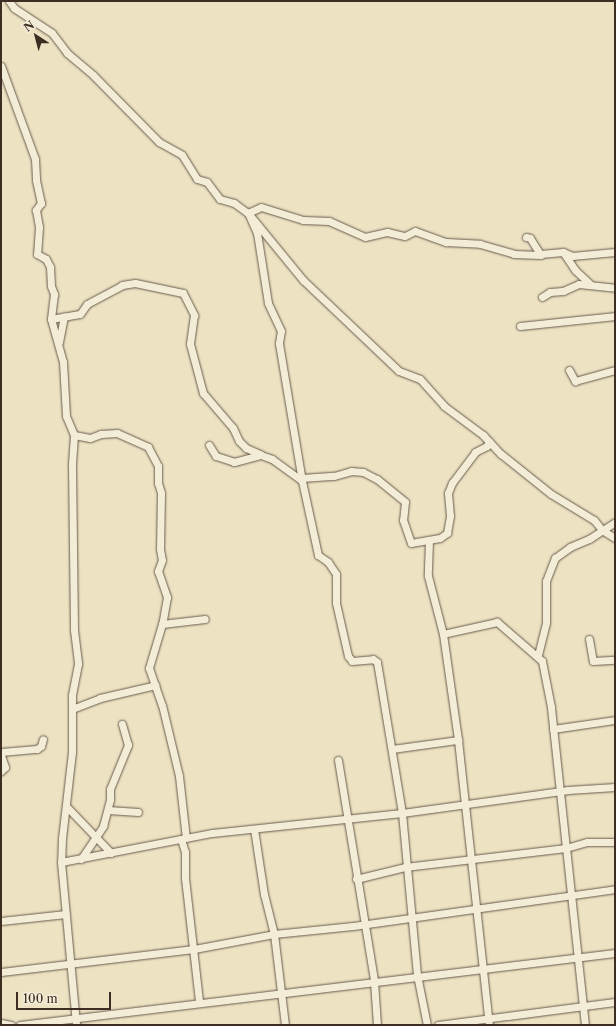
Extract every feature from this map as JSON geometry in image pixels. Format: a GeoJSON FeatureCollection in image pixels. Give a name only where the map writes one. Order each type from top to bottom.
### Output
{"type":"FeatureCollection","features":[{"type":"Feature","properties":{"kind":"street"},"geometry":{"type":"LineString","coordinates":[[9,1],[14,8],[52,33],[67,53],[93,75],[159,142],[182,155],[197,179],[207,182],[220,199],[234,203],[248,213],[300,276],[399,371],[420,379],[444,406],[489,441],[551,494],[594,520],[602,530],[615,538]]}},
{"type":"Feature","properties":{"kind":"street"},"geometry":{"type":"LineString","coordinates":[[1,66],[35,159],[36,180],[41,203],[36,209],[39,227],[37,248],[38,255],[46,259],[50,267],[53,310],[51,319],[63,362],[66,416],[74,435],[72,465],[74,630],[78,664],[74,682],[72,709],[72,752],[62,862],[76,1022]]}},
{"type":"Feature","properties":{"kind":"street"},"geometry":{"type":"LineString","coordinates":[[248,213],[261,207],[303,220],[329,221],[369,238],[386,232],[405,236],[417,231],[446,242],[480,244],[514,254],[541,255],[563,252],[572,256],[615,252]]}},
{"type":"Feature","properties":{"kind":"street"},"geometry":{"type":"LineString","coordinates":[[248,213],[257,233],[268,303],[281,331],[279,343],[302,480],[318,555],[328,562],[336,574],[336,603],[348,656],[352,661],[373,659],[377,662],[402,813],[405,867],[417,975],[427,1025]]}},
{"type":"Feature","properties":{"kind":"street"},"geometry":{"type":"LineString","coordinates":[[526,237],[530,238],[541,255]]}},
{"type":"Feature","properties":{"kind":"street"},"geometry":{"type":"LineString","coordinates":[[563,252],[590,284]]}},
{"type":"Feature","properties":{"kind":"street"},"geometry":{"type":"LineString","coordinates":[[51,319],[80,314],[87,304],[122,284],[135,283],[183,293],[194,315],[190,344],[203,393],[233,428],[239,441],[246,448],[286,468],[302,480],[334,476],[351,470],[363,472],[377,479],[405,502],[403,520],[410,542],[446,536],[450,516],[448,493],[452,484],[475,452],[487,446],[489,441]]}},
{"type":"Feature","properties":{"kind":"street"},"geometry":{"type":"LineString","coordinates":[[542,297],[550,292],[590,284],[615,288]]}},
{"type":"Feature","properties":{"kind":"street"},"geometry":{"type":"LineString","coordinates":[[53,310],[64,316]]}},
{"type":"Feature","properties":{"kind":"street"},"geometry":{"type":"LineString","coordinates":[[58,342],[64,316]]}},
{"type":"Feature","properties":{"kind":"street"},"geometry":{"type":"LineString","coordinates":[[520,326],[615,316]]}},
{"type":"Feature","properties":{"kind":"street"},"geometry":{"type":"LineString","coordinates":[[569,370],[575,380],[615,370]]}},
{"type":"Feature","properties":{"kind":"street"},"geometry":{"type":"LineString","coordinates":[[74,435],[90,438],[101,434],[117,433],[142,443],[155,459],[161,493],[160,549],[162,560],[158,574],[167,597],[162,624],[149,666],[156,685],[179,776],[185,852],[185,878],[199,1002]]}},
{"type":"Feature","properties":{"kind":"street"},"geometry":{"type":"LineString","coordinates":[[209,445],[216,456],[234,462],[261,455]]}},
{"type":"Feature","properties":{"kind":"street"},"geometry":{"type":"LineString","coordinates":[[538,655],[546,622],[546,581],[555,558],[570,547],[615,522]]}},
{"type":"Feature","properties":{"kind":"street"},"geometry":{"type":"LineString","coordinates":[[429,540],[428,576],[443,634],[458,740],[466,804],[480,968],[488,1022]]}},
{"type":"Feature","properties":{"kind":"street"},"geometry":{"type":"LineString","coordinates":[[162,624],[206,619]]}},
{"type":"Feature","properties":{"kind":"street"},"geometry":{"type":"LineString","coordinates":[[443,634],[497,622],[528,650],[538,655],[543,664],[562,791],[566,848],[579,957],[585,1025]]}},
{"type":"Feature","properties":{"kind":"street"},"geometry":{"type":"LineString","coordinates":[[589,639],[593,661],[615,660]]}},
{"type":"Feature","properties":{"kind":"street"},"geometry":{"type":"LineString","coordinates":[[72,709],[100,698],[156,685]]}},
{"type":"Feature","properties":{"kind":"street"},"geometry":{"type":"LineString","coordinates":[[553,729],[615,720]]}},
{"type":"Feature","properties":{"kind":"street"},"geometry":{"type":"LineString","coordinates":[[81,859],[103,826],[108,810],[110,789],[128,745],[122,724]]}},
{"type":"Feature","properties":{"kind":"street"},"geometry":{"type":"LineString","coordinates":[[1,752],[37,749],[41,746],[43,739]]}},
{"type":"Feature","properties":{"kind":"street"},"geometry":{"type":"LineString","coordinates":[[392,749],[458,740]]}},
{"type":"Feature","properties":{"kind":"street"},"geometry":{"type":"LineString","coordinates":[[1,755],[5,768],[1,771]]}},
{"type":"Feature","properties":{"kind":"street"},"geometry":{"type":"LineString","coordinates":[[338,760],[346,818],[374,981],[377,1025]]}},
{"type":"Feature","properties":{"kind":"street"},"geometry":{"type":"LineString","coordinates":[[62,862],[183,839],[254,829],[402,813],[562,791],[615,786]]}},
{"type":"Feature","properties":{"kind":"street"},"geometry":{"type":"LineString","coordinates":[[66,806],[95,839],[110,853]]}},
{"type":"Feature","properties":{"kind":"street"},"geometry":{"type":"LineString","coordinates":[[108,810],[138,812]]}},
{"type":"Feature","properties":{"kind":"street"},"geometry":{"type":"LineString","coordinates":[[254,829],[264,894],[274,934],[280,995],[285,1025]]}},
{"type":"Feature","properties":{"kind":"street"},"geometry":{"type":"LineString","coordinates":[[356,879],[405,867],[566,848],[588,842],[615,842]]}},
{"type":"Feature","properties":{"kind":"street"},"geometry":{"type":"LineString","coordinates":[[1,972],[194,949],[274,934],[365,925],[615,889]]}},
{"type":"Feature","properties":{"kind":"street"},"geometry":{"type":"LineString","coordinates":[[1,920],[66,914]]}},
{"type":"Feature","properties":{"kind":"street"},"geometry":{"type":"LineString","coordinates":[[20,1025],[76,1022],[199,1002],[280,995],[417,975],[615,952]]}},
{"type":"Feature","properties":{"kind":"street"},"geometry":{"type":"LineString","coordinates":[[438,1025],[488,1022],[583,1005],[615,1002]]}},
{"type":"Feature","properties":{"kind":"street"},"geometry":{"type":"LineString","coordinates":[[1,1023],[11,1025]]}}]}
